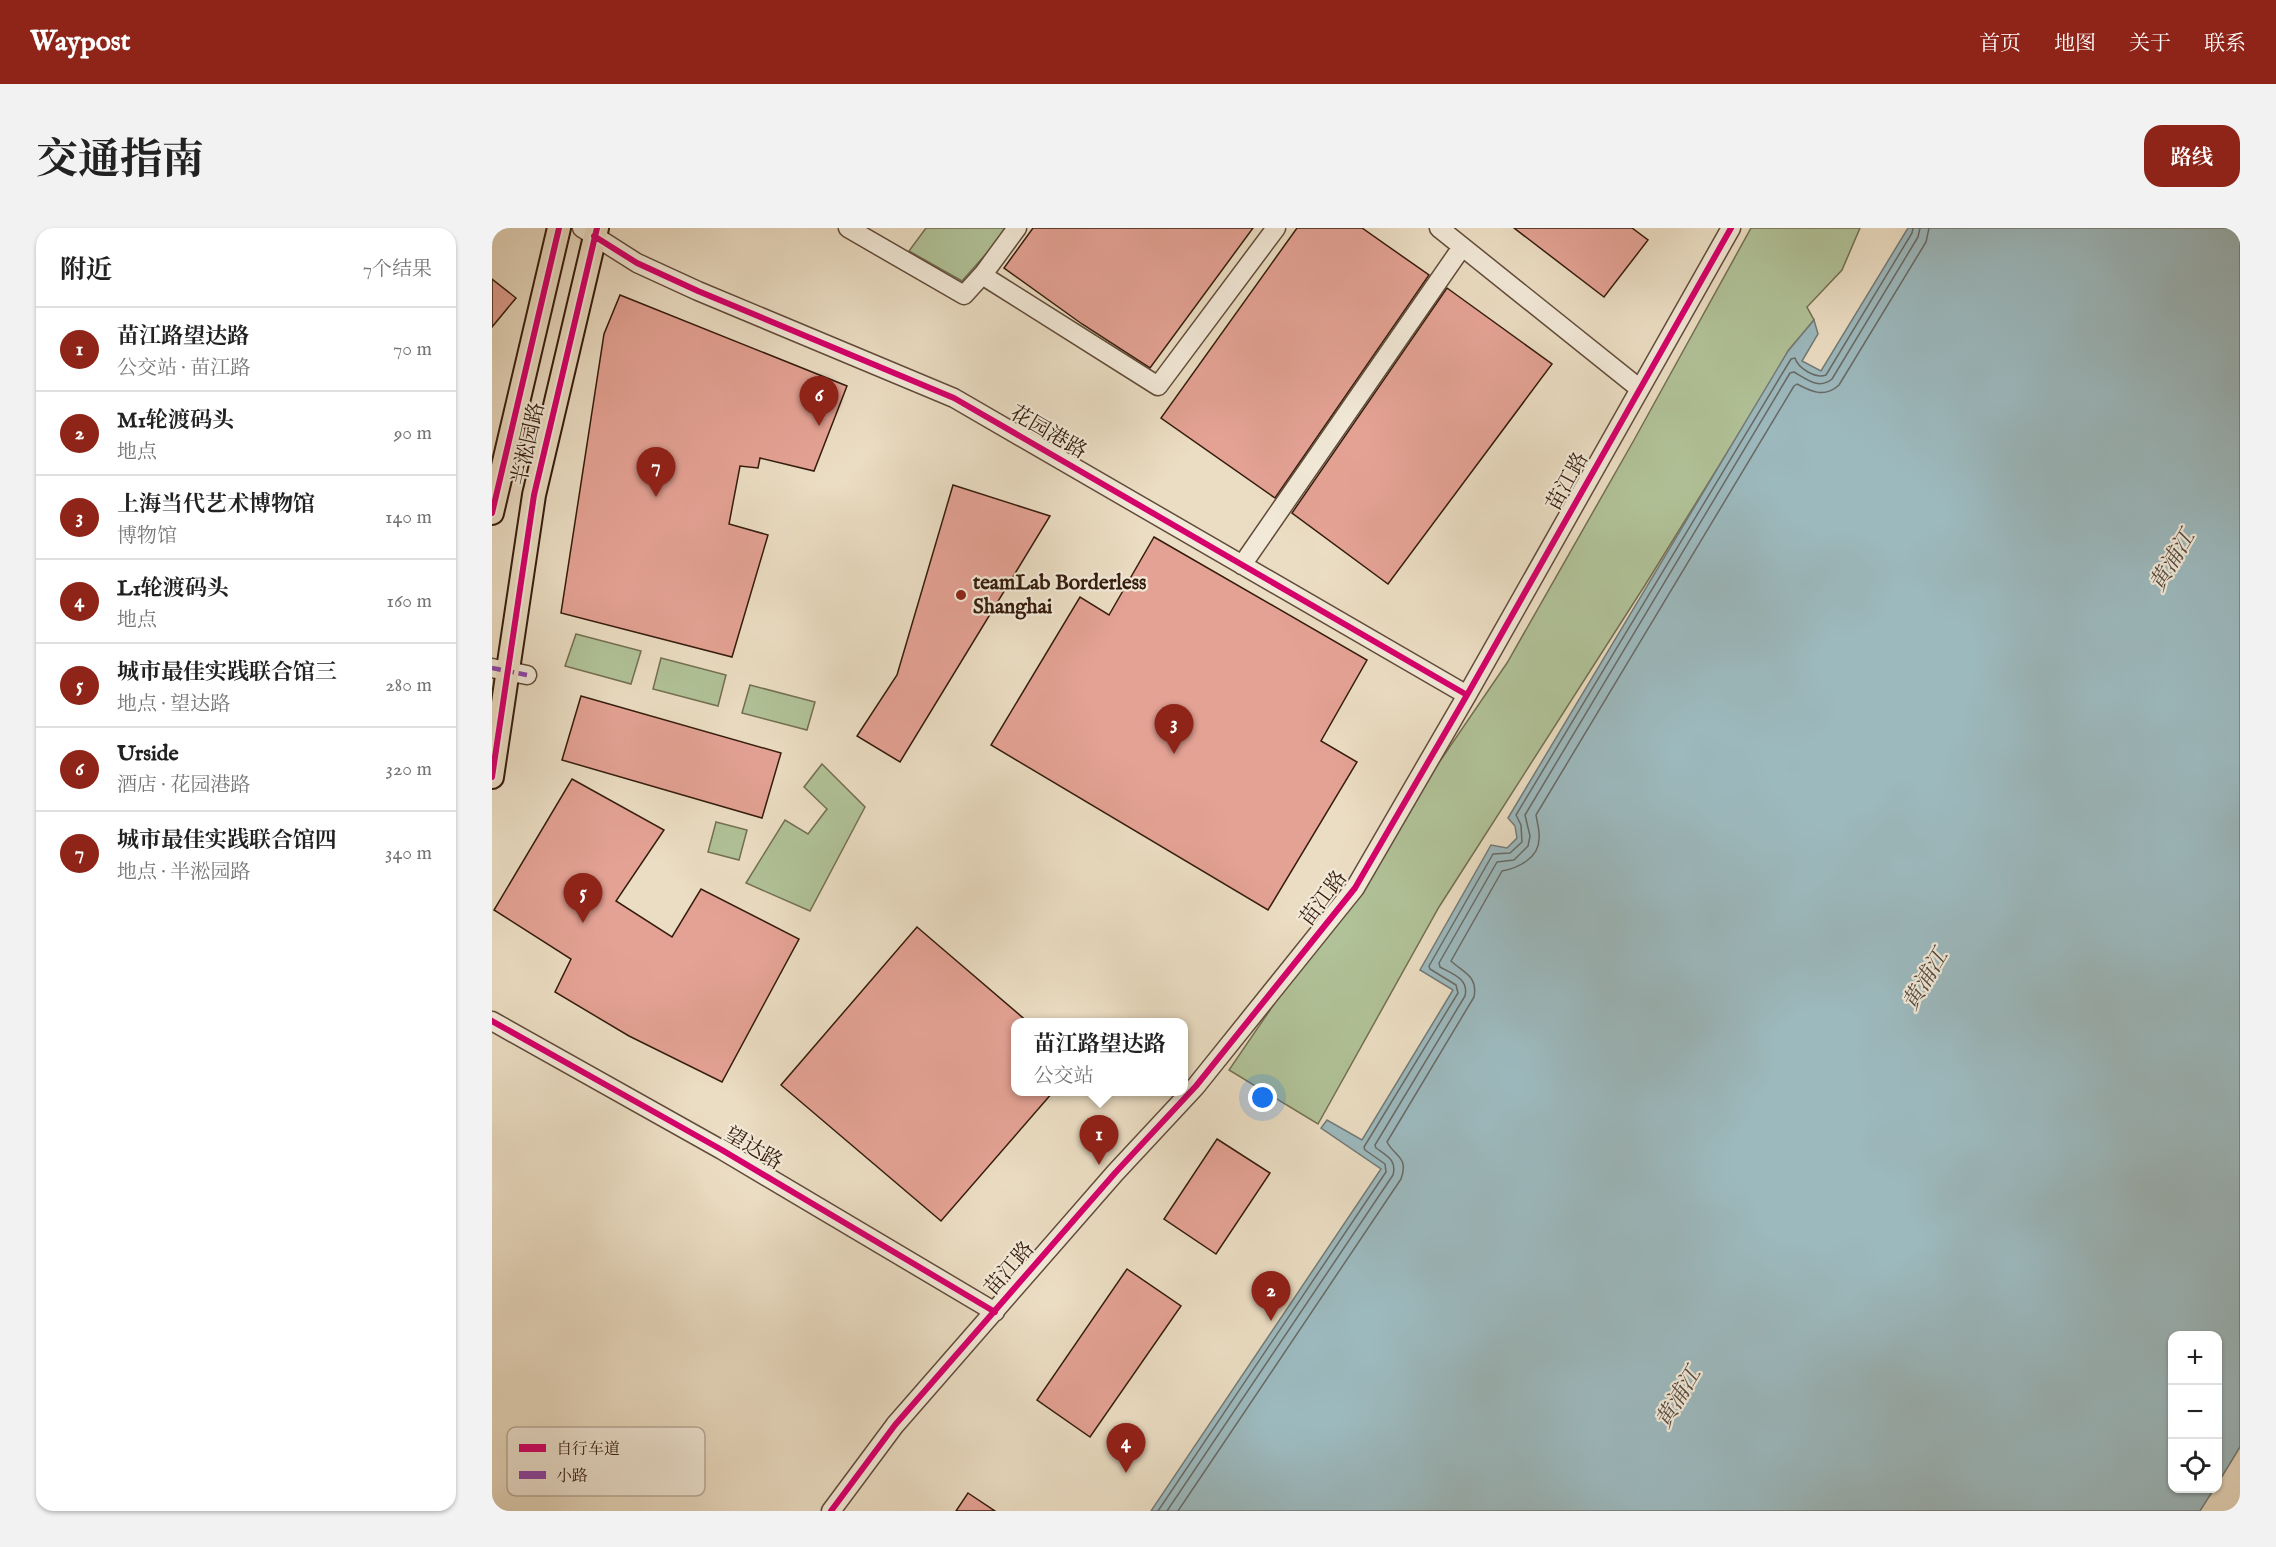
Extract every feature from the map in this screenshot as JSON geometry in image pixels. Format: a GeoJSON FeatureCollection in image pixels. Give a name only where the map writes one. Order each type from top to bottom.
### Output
{"type":"FeatureCollection","features":[{"type":"Feature","properties":{"kind":"main road","name":"半淞园路"},"geometry":{"type":"LineString","coordinates":[[492,513],[559,228]]}},
{"type":"Feature","properties":{"kind":"main road","name":"半淞园路"},"geometry":{"type":"LineString","coordinates":[[492,777],[534,495],[591,231]]}},
{"type":"Feature","properties":{"kind":"street"},"geometry":{"type":"LineString","coordinates":[[848,228],[964,295],[984,273],[1017,228]]}},
{"type":"Feature","properties":{"kind":"street"},"geometry":{"type":"LineString","coordinates":[[984,273],[990,280],[1158,386],[1276,228]]}},
{"type":"Feature","properties":{"kind":"street"},"geometry":{"type":"LineString","coordinates":[[1439,228],[1640,389]]}},
{"type":"Feature","properties":{"kind":"street","name":"苗江路"},"geometry":{"type":"LineString","coordinates":[[1188,1095],[1355,888],[1731,228]]}},
{"type":"Feature","properties":{"kind":"street","name":"花园港路"},"geometry":{"type":"LineString","coordinates":[[591,231],[636,263],[954,398],[1467,695]]}},
{"type":"Feature","properties":{"kind":"street"},"geometry":{"type":"LineString","coordinates":[[1242,565],[1462,247]]}},
{"type":"Feature","properties":{"kind":"street","name":"望达路"},"geometry":{"type":"LineString","coordinates":[[492,1020],[722,1150],[995,1312]]}},
{"type":"Feature","properties":{"kind":"street","name":"苗江路"},"geometry":{"type":"LineString","coordinates":[[831,1511],[895,1425],[1115,1173],[1187,1096]]}},
{"type":"Feature","properties":{"kind":"green space"},"geometry":{"type":"Polygon","coordinates":[[[926,228],[1009,228],[962,281],[909,251],[926,228]]]}},
{"type":"Feature","properties":{"kind":"green space"},"geometry":{"type":"Polygon","coordinates":[[[1751,228],[1860,228],[1842,270],[1807,307],[1814,320],[1788,351],[1647,582],[1439,907],[1318,1124],[1229,1070],[1507,663],[1751,228]]]}},
{"type":"Feature","properties":{"kind":"green space"},"geometry":{"type":"Polygon","coordinates":[[[576,634],[641,651],[631,684],[565,666],[576,634]]]}},
{"type":"Feature","properties":{"kind":"green space"},"geometry":{"type":"Polygon","coordinates":[[[661,658],[726,675],[718,706],[653,689],[661,658]]]}},
{"type":"Feature","properties":{"kind":"green space"},"geometry":{"type":"Polygon","coordinates":[[[750,685],[815,702],[807,730],[742,713],[750,685]]]}},
{"type":"Feature","properties":{"kind":"green space"},"geometry":{"type":"Polygon","coordinates":[[[822,764],[865,807],[810,911],[746,883],[785,820],[808,834],[827,809],[804,787],[822,764]]]}},
{"type":"Feature","properties":{"kind":"green space"},"geometry":{"type":"Polygon","coordinates":[[[716,822],[747,830],[739,860],[708,852],[716,822]]]}},
{"type":"Feature","properties":{"kind":"water","name":"黄浦江"},"geometry":{"type":"Polygon","coordinates":[[[1908,228],[2240,228],[2240,1447],[2222,1476],[2222,1331],[2168,1331],[2168,1493],[2211,1493],[2200,1511],[1151,1511],[1381,1169],[1321,1128],[1327,1120],[1362,1140],[1453,990],[1420,970],[1491,845],[1507,848],[1517,838],[1515,826],[1508,818],[1788,351],[1814,320],[1818,334],[1802,361],[1821,371],[1908,228]]]}},
{"type":"Feature","properties":{"kind":"building"},"geometry":{"type":"Polygon","coordinates":[[[1033,228],[1253,228],[1150,368],[1082,324],[1004,268],[1033,228]]]}},
{"type":"Feature","properties":{"kind":"building"},"geometry":{"type":"Polygon","coordinates":[[[1297,228],[1362,228],[1429,275],[1275,498],[1161,418],[1297,228]]]}},
{"type":"Feature","properties":{"kind":"building"},"geometry":{"type":"Polygon","coordinates":[[[1514,228],[1632,228],[1648,240],[1604,297],[1514,228]]]}},
{"type":"Feature","properties":{"kind":"building"},"geometry":{"type":"Polygon","coordinates":[[[492,279],[516,298],[492,327],[492,279]]]}},
{"type":"Feature","properties":{"kind":"building"},"geometry":{"type":"Polygon","coordinates":[[[1447,288],[1552,364],[1388,584],[1292,513],[1447,288]]]}},
{"type":"Feature","properties":{"kind":"building"},"geometry":{"type":"Polygon","coordinates":[[[620,295],[847,386],[814,471],[760,458],[758,468],[740,466],[729,524],[768,535],[732,657],[561,613],[604,334],[620,295]]]}},
{"type":"Feature","properties":{"kind":"building","name":"teamLab Borderless Shanghai"},"geometry":{"type":"Polygon","coordinates":[[[953,485],[1050,516],[900,762],[857,736],[897,675],[953,485]]]}},
{"type":"Feature","properties":{"kind":"building"},"geometry":{"type":"Polygon","coordinates":[[[1154,537],[1367,660],[1321,741],[1357,762],[1268,910],[991,745],[1080,597],[1109,615],[1154,537]]]}},
{"type":"Feature","properties":{"kind":"building"},"geometry":{"type":"Polygon","coordinates":[[[581,696],[781,753],[762,818],[562,760],[581,696]]]}},
{"type":"Feature","properties":{"kind":"building"},"geometry":{"type":"Polygon","coordinates":[[[572,779],[664,830],[616,901],[672,937],[701,889],[799,939],[722,1082],[629,1036],[555,992],[571,959],[494,910],[572,779]]]}},
{"type":"Feature","properties":{"kind":"building"},"geometry":{"type":"Polygon","coordinates":[[[917,927],[1023,1018],[1011,1018],[1011,1096],[1050,1096],[941,1221],[781,1085],[917,927]]]}},
{"type":"Feature","properties":{"kind":"building"},"geometry":{"type":"Polygon","coordinates":[[[1217,1139],[1270,1173],[1216,1254],[1164,1219],[1217,1139]]]}},
{"type":"Feature","properties":{"kind":"building"},"geometry":{"type":"Polygon","coordinates":[[[1127,1269],[1181,1306],[1090,1437],[1037,1400],[1127,1269]]]}},
{"type":"Feature","properties":{"kind":"building"},"geometry":{"type":"Polygon","coordinates":[[[968,1493],[995,1511],[956,1511],[968,1493]]]}},
{"type":"Feature","properties":{"kind":"marked path"},"geometry":{"type":"LineString","coordinates":[[492,668],[527,675]]}},
{"type":"Feature","properties":{"kind":"cycle path"},"geometry":{"type":"LineString","coordinates":[[492,513],[559,228]]}},
{"type":"Feature","properties":{"kind":"cycle path"},"geometry":{"type":"LineString","coordinates":[[492,777],[534,495],[597,228]]}},
{"type":"Feature","properties":{"kind":"cycle path"},"geometry":{"type":"LineString","coordinates":[[1188,1095],[1355,888],[1731,228]]}},
{"type":"Feature","properties":{"kind":"cycle path"},"geometry":{"type":"LineString","coordinates":[[594,236],[637,263],[698,291],[954,398],[1467,695]]}},
{"type":"Feature","properties":{"kind":"cycle path"},"geometry":{"type":"LineString","coordinates":[[492,1021],[722,1150],[995,1312]]}},
{"type":"Feature","properties":{"kind":"cycle path"},"geometry":{"type":"LineString","coordinates":[[831,1511],[895,1425],[1115,1173],[1187,1096]]}},
{"type":"Feature","properties":{"kind":"place","name":"Urside"},"geometry":{"type":"Point","coordinates":[819,426]}},
{"type":"Feature","properties":{"kind":"place","name":"城市最佳实践联合馆四"},"geometry":{"type":"Point","coordinates":[656,497]}},
{"type":"Feature","properties":{"kind":"place","name":"teamLab Borderless Shanghai"},"geometry":{"type":"Point","coordinates":[961,595]}},
{"type":"Feature","properties":{"kind":"place","name":"上海当代艺术博物馆"},"geometry":{"type":"Point","coordinates":[1174,754]}},
{"type":"Feature","properties":{"kind":"place","name":"城市最佳实践联合馆三"},"geometry":{"type":"Point","coordinates":[583,923]}},
{"type":"Feature","properties":{"kind":"place","name":"苗江路望达路"},"geometry":{"type":"Point","coordinates":[1099,1165]}},
{"type":"Feature","properties":{"kind":"place","name":"M1轮渡码头"},"geometry":{"type":"Point","coordinates":[1271,1321]}},
{"type":"Feature","properties":{"kind":"place","name":"L1轮渡码头"},"geometry":{"type":"Point","coordinates":[1126,1473]}}]}
